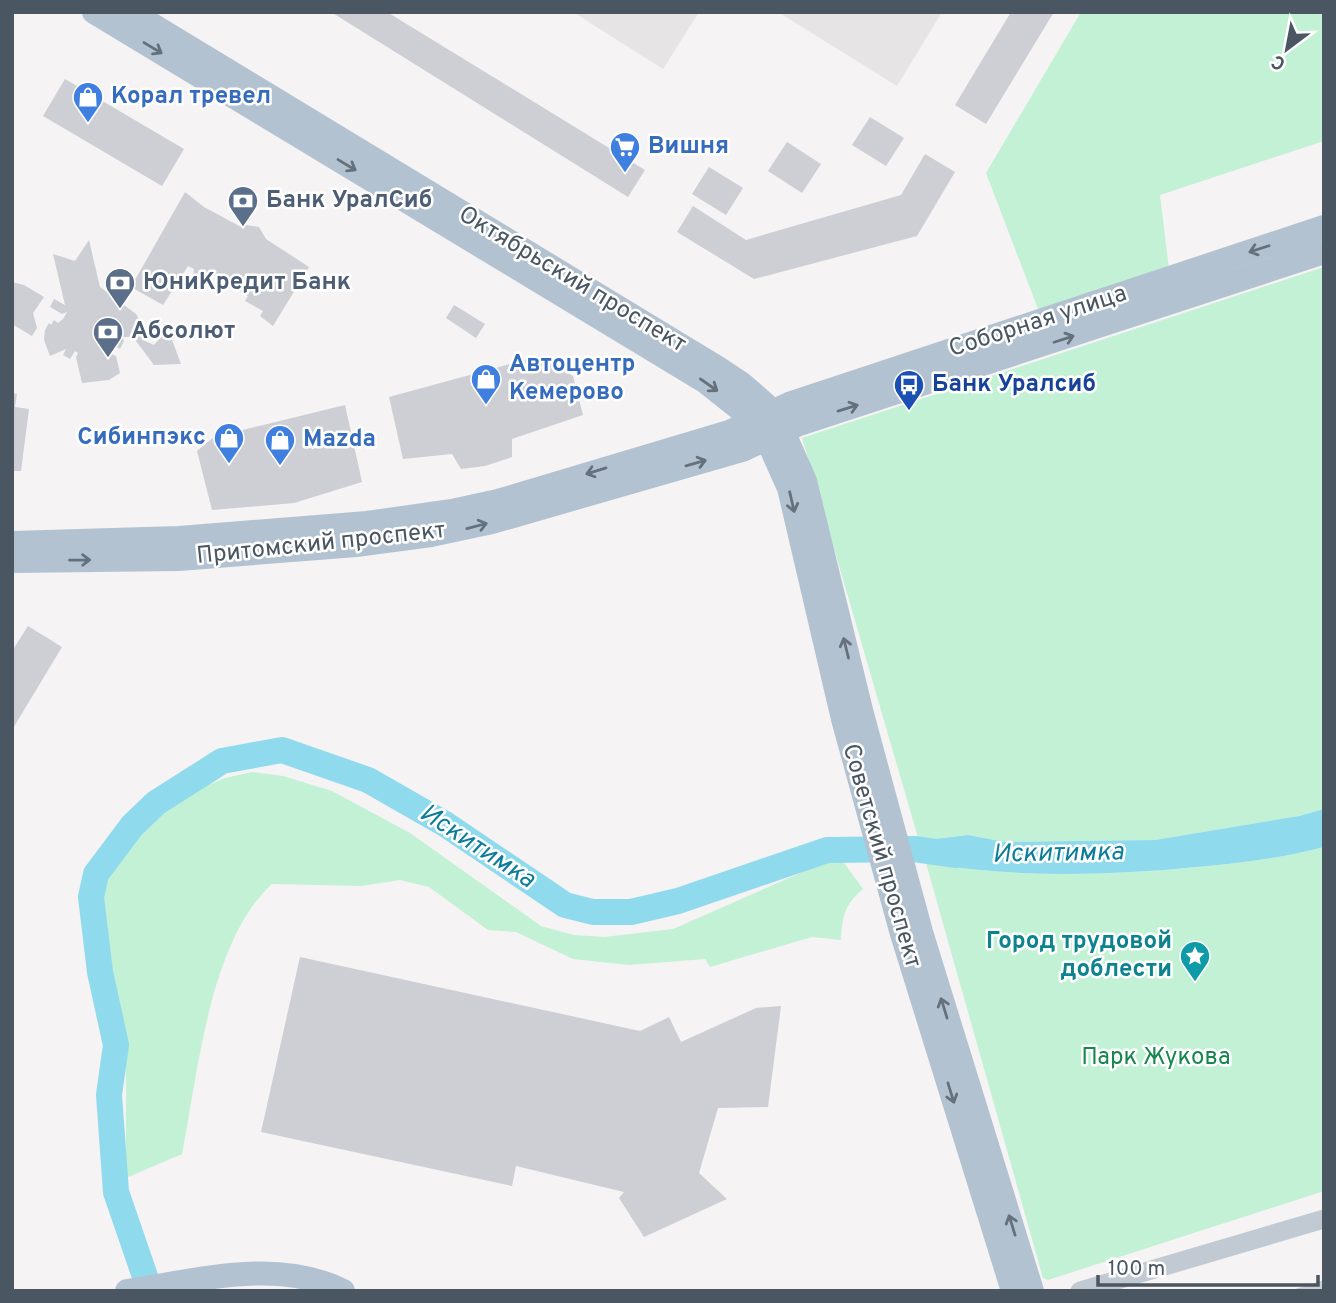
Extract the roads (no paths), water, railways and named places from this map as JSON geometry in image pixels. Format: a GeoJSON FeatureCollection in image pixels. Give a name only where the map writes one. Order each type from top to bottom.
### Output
{"type":"FeatureCollection","features":[{"type":"Feature","properties":{"kind":"main road","name":"Октябрьский проспект"},"geometry":{"type":"LineString","coordinates":[[94,12],[706,382],[770,426]]}},
{"type":"Feature","properties":{"kind":"main road","name":"Октябрьский проспект"},"geometry":{"type":"LineString","coordinates":[[131,12],[718,368],[742,384],[770,426]]}},
{"type":"Feature","properties":{"kind":"main road","name":"Соборная улица"},"geometry":{"type":"LineString","coordinates":[[770,426],[789,404],[1324,227]]}},
{"type":"Feature","properties":{"kind":"main road","name":"Соборная улица"},"geometry":{"type":"LineString","coordinates":[[770,426],[799,424],[1324,252]]}},
{"type":"Feature","properties":{"kind":"main road","name":"Притомский проспект"},"geometry":{"type":"LineString","coordinates":[[12,543],[179,538],[368,523],[452,511],[511,497],[729,432],[770,426]]}},
{"type":"Feature","properties":{"kind":"main road","name":"Притомский проспект"},"geometry":{"type":"LineString","coordinates":[[12,561],[178,559],[356,545],[431,535],[566,501],[742,450],[770,426]]}},
{"type":"Feature","properties":{"kind":"main road","name":"Советский проспект"},"geometry":{"type":"LineString","coordinates":[[770,426],[1013,1291]]}},
{"type":"Feature","properties":{"kind":"main road","name":"Советский проспект"},"geometry":{"type":"LineString","coordinates":[[911,933],[1032,1291]]}},
{"type":"Feature","properties":{"kind":"main road"},"geometry":{"type":"LineString","coordinates":[[229,1286],[280,1274],[323,1282],[343,1291]]}},
{"type":"Feature","properties":{"kind":"main road"},"geometry":{"type":"LineString","coordinates":[[127,1291],[229,1286],[264,1286],[311,1291]]}},
{"type":"Feature","properties":{"kind":"street"},"geometry":{"type":"LineString","coordinates":[[1080,1291],[1324,1219]]}},
{"type":"Feature","properties":{"kind":"water"},"geometry":{"type":"Polygon","coordinates":[[[1324,809],[1324,847],[1261,860],[1163,870],[1061,874],[960,868],[926,863],[919,841],[968,835],[1005,842],[1155,840],[1299,816],[1324,809]]]}},
{"type":"Feature","properties":{"kind":"waterway","name":"Искитимка"},"geometry":{"type":"LineString","coordinates":[[150,1291],[116,1192],[109,1095],[116,1045],[100,972],[91,897],[96,874],[132,826],[156,803],[222,761],[282,750],[368,780],[445,824],[565,905],[593,912],[631,912],[678,901],[827,850],[914,849],[957,855]]}},
{"type":"Feature","properties":{"kind":"place","name":"Корал тревел"},"geometry":{"type":"Point","coordinates":[88,124]}},
{"type":"Feature","properties":{"kind":"place","name":"Вишня"},"geometry":{"type":"Point","coordinates":[625,174]}},
{"type":"Feature","properties":{"kind":"place","name":"Банк УралСиб"},"geometry":{"type":"Point","coordinates":[243,228]}},
{"type":"Feature","properties":{"kind":"place","name":"ЮниКредит Банк"},"geometry":{"type":"Point","coordinates":[120,310]}},
{"type":"Feature","properties":{"kind":"place","name":"Абсолют"},"geometry":{"type":"Point","coordinates":[108,359]}},
{"type":"Feature","properties":{"kind":"place","name":"Автоцентр Кемерово"},"geometry":{"type":"Point","coordinates":[486,406]}},
{"type":"Feature","properties":{"kind":"place","name":"Банк Уралсиб"},"geometry":{"type":"Point","coordinates":[909,412]}},
{"type":"Feature","properties":{"kind":"place","name":"Сибинпэкс"},"geometry":{"type":"Point","coordinates":[229,465]}},
{"type":"Feature","properties":{"kind":"place","name":"Mazda"},"geometry":{"type":"Point","coordinates":[280,467]}},
{"type":"Feature","properties":{"kind":"place","name":"Город трудовой доблести"},"geometry":{"type":"Point","coordinates":[1195,983]}},
{"type":"Feature","properties":{"kind":"park label","name":"Парк Жукова"},"geometry":{"type":"Point","coordinates":[1156,1058]}}]}
